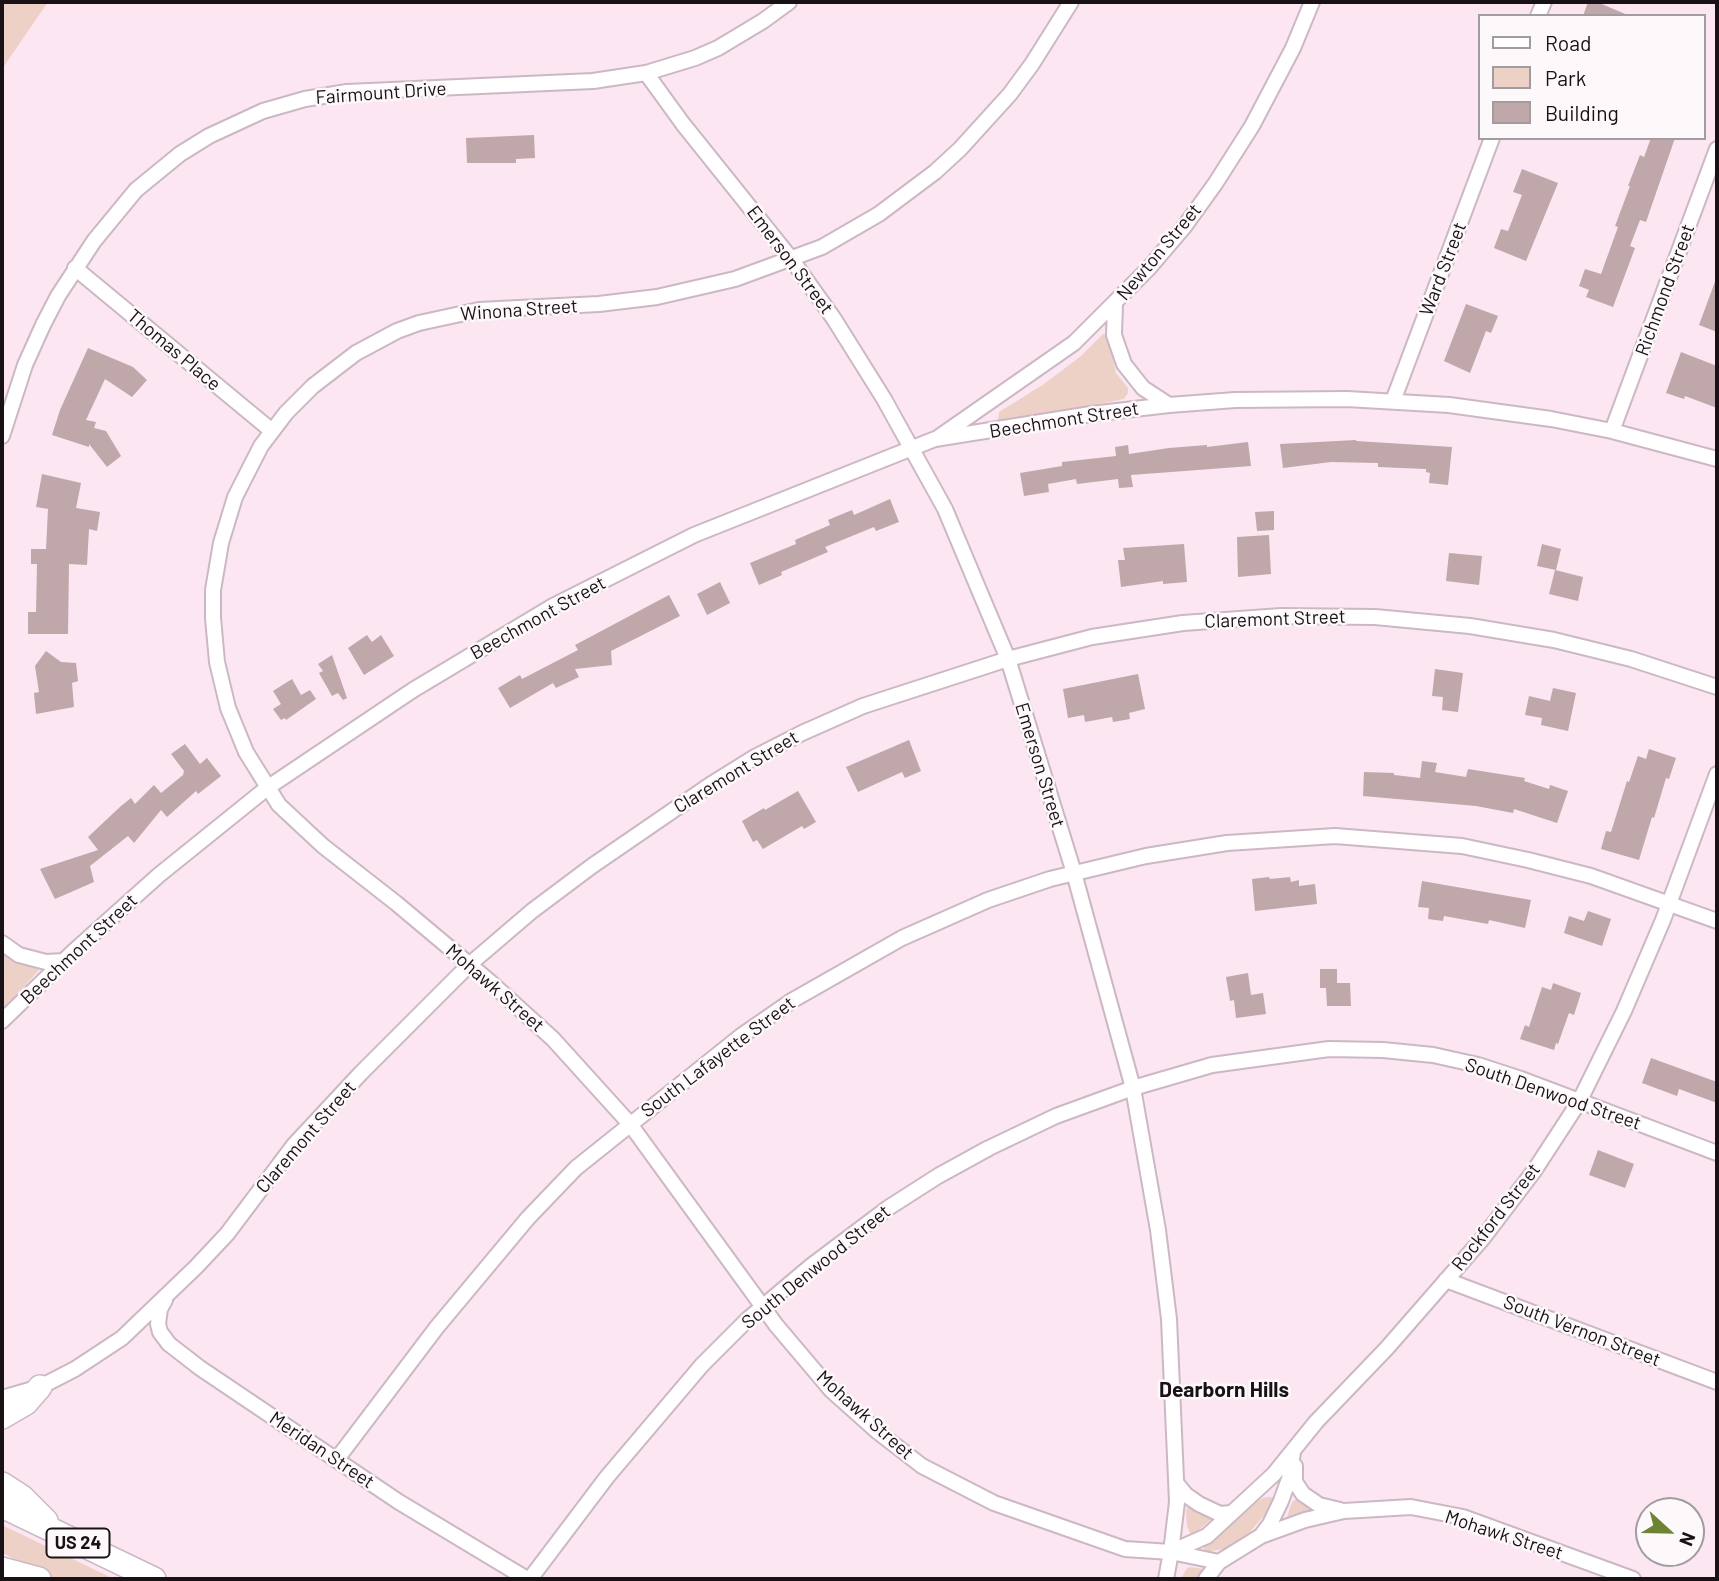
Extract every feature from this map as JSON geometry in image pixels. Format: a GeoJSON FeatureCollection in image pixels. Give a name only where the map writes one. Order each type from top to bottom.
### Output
{"type":"FeatureCollection","features":[{"type":"Feature","properties":{"kind":"main road"},"geometry":{"type":"LineString","coordinates":[[2,1417],[26,1403],[40,1387]]}},
{"type":"Feature","properties":{"kind":"main road"},"geometry":{"type":"LineString","coordinates":[[2,1484],[22,1497],[58,1533]]}},
{"type":"Feature","properties":{"kind":"main road","name":"US 24"},"geometry":{"type":"LineString","coordinates":[[2,1506],[154,1579]]}},
{"type":"Feature","properties":{"kind":"main road"},"geometry":{"type":"LineString","coordinates":[[2,1569],[39,1579]]}},
{"type":"Feature","properties":{"kind":"street","name":"Fairmount Drive"},"geometry":{"type":"LineString","coordinates":[[2,436],[25,365],[43,325],[75,268],[114,215],[152,175],[209,136],[263,111],[305,99],[347,92],[593,81],[646,73],[718,48],[764,22],[789,2]]}},
{"type":"Feature","properties":{"kind":"street","name":"Winona Street"},"geometry":{"type":"LineString","coordinates":[[267,788],[246,752],[228,708],[216,662],[213,618],[216,566],[227,519],[249,468],[286,413],[337,366],[376,341],[419,323],[479,310],[599,304],[657,297],[735,279],[822,247],[879,214],[935,172],[960,149],[1032,64],[1071,2]]}},
{"type":"Feature","properties":{"kind":"street","name":"Newton Street"},"geometry":{"type":"LineString","coordinates":[[935,439],[1074,343],[1149,268],[1184,227],[1215,184],[1257,115],[1293,48],[1312,2]]}},
{"type":"Feature","properties":{"kind":"street","name":"Emerson Street"},"geometry":{"type":"LineString","coordinates":[[646,73],[683,124],[792,260],[834,319],[912,447],[945,509],[1007,659],[1074,873],[1133,1088],[1158,1230],[1169,1319],[1177,1484],[1171,1552]]}},
{"type":"Feature","properties":{"kind":"street","name":"Ward Street"},"geometry":{"type":"LineString","coordinates":[[1393,401],[1491,140]]}},
{"type":"Feature","properties":{"kind":"street","name":"Richmond Street"},"geometry":{"type":"LineString","coordinates":[[1612,431],[1717,149]]}},
{"type":"Feature","properties":{"kind":"street","name":"Thomas Place"},"geometry":{"type":"LineString","coordinates":[[75,268],[272,431]]}},
{"type":"Feature","properties":{"kind":"street","name":"Beechmont Street"},"geometry":{"type":"LineString","coordinates":[[1115,304],[1114,335],[1124,364],[1143,388],[1169,405]]}},
{"type":"Feature","properties":{"kind":"street","name":"Beechmont Street"},"geometry":{"type":"LineString","coordinates":[[2,1021],[159,874],[267,788],[413,691],[547,610],[694,535],[935,439],[1091,414],[1169,405],[1289,398],[1393,401],[1501,411],[1612,431],[1717,459]]}},
{"type":"Feature","properties":{"kind":"street","name":"Claremont Street"},"geometry":{"type":"LineString","coordinates":[[2,1398],[40,1387],[122,1338],[227,1234],[294,1145],[361,1073],[470,964],[532,911],[592,866],[755,757],[863,706],[1007,659],[1092,637],[1183,623],[1281,616],[1364,617],[1469,626],[1555,640],[1631,659],[1717,687]]}},
{"type":"Feature","properties":{"kind":"street","name":"Rockford Street"},"geometry":{"type":"LineString","coordinates":[[1171,1552],[1207,1536],[1273,1475],[1315,1422],[1387,1348],[1483,1238],[1534,1171],[1579,1102],[1624,1011],[1669,904],[1717,774]]}},
{"type":"Feature","properties":{"kind":"street","name":"Mohawk Street"},"geometry":{"type":"LineString","coordinates":[[267,788],[279,806],[323,846],[470,964],[553,1039],[629,1124],[763,1307],[831,1390],[878,1432],[922,1466],[994,1503],[1125,1549],[1171,1552],[1219,1562],[1261,1535],[1305,1520],[1344,1511],[1411,1507],[1463,1517],[1633,1579]]}},
{"type":"Feature","properties":{"kind":"street","name":"South Lafayette Street"},"geometry":{"type":"LineString","coordinates":[[337,1459],[437,1327],[528,1218],[576,1168],[741,1036],[793,1000],[902,938],[988,900],[1074,873],[1146,856],[1214,844],[1335,836],[1462,846],[1528,859],[1591,876],[1717,921]]}},
{"type":"Feature","properties":{"kind":"street"},"geometry":{"type":"LineString","coordinates":[[2,943],[19,955],[46,962],[64,961]]}},
{"type":"Feature","properties":{"kind":"street","name":"South Denwood Street"},"geometry":{"type":"LineString","coordinates":[[528,1579],[660,1412],[711,1356],[763,1307],[852,1234],[938,1176],[989,1148],[1056,1116],[1133,1088],[1212,1065],[1329,1049],[1383,1050],[1433,1055],[1478,1066],[1717,1153]]}},
{"type":"Feature","properties":{"kind":"street","name":"South Vernon Street"},"geometry":{"type":"LineString","coordinates":[[1446,1280],[1717,1382]]}},
{"type":"Feature","properties":{"kind":"street","name":"Meridan Street"},"geometry":{"type":"LineString","coordinates":[[168,1294],[160,1309],[158,1324],[160,1332],[169,1344],[200,1368],[399,1502],[528,1579]]}},
{"type":"Feature","properties":{"kind":"street"},"geometry":{"type":"LineString","coordinates":[[1294,1451],[1295,1482],[1304,1494],[1320,1504],[1344,1511]]}},
{"type":"Feature","properties":{"kind":"street"},"geometry":{"type":"LineString","coordinates":[[1261,1535],[1270,1524],[1281,1501],[1289,1479],[1294,1451]]}},
{"type":"Feature","properties":{"kind":"street"},"geometry":{"type":"LineString","coordinates":[[1177,1484],[1199,1504],[1220,1514],[1231,1513]]}},
{"type":"Feature","properties":{"kind":"street"},"geometry":{"type":"LineString","coordinates":[[1166,1579],[1171,1552]]}},
{"type":"Feature","properties":{"kind":"street"},"geometry":{"type":"LineString","coordinates":[[1206,1579],[1219,1562]]}},
{"type":"Feature","properties":{"kind":"green space"},"geometry":{"type":"Polygon","coordinates":[[[2,2],[48,2],[2,69],[2,2]]]}},
{"type":"Feature","properties":{"kind":"green space"},"geometry":{"type":"Polygon","coordinates":[[[1103,334],[1108,336],[1116,373],[1128,388],[1124,399],[1007,422],[998,420],[999,412],[1044,384],[1081,356],[1103,334]]]}},
{"type":"Feature","properties":{"kind":"green space"},"geometry":{"type":"Polygon","coordinates":[[[2,951],[36,965],[39,970],[2,1011],[2,951]]]}},
{"type":"Feature","properties":{"kind":"green space"},"geometry":{"type":"Polygon","coordinates":[[[1269,1497],[1274,1498],[1272,1506],[1249,1533],[1224,1549],[1204,1552],[1204,1547],[1247,1508],[1269,1497]]]}},
{"type":"Feature","properties":{"kind":"green space"},"geometry":{"type":"Polygon","coordinates":[[[1296,1499],[1314,1510],[1295,1518],[1287,1517],[1292,1502],[1296,1499]]]}},
{"type":"Feature","properties":{"kind":"green space"},"geometry":{"type":"Polygon","coordinates":[[[1189,1504],[1213,1518],[1194,1534],[1190,1533],[1187,1526],[1186,1510],[1189,1504]]]}},
{"type":"Feature","properties":{"kind":"green space"},"geometry":{"type":"Polygon","coordinates":[[[2,1525],[114,1579],[56,1579],[2,1553],[2,1525]]]}},
{"type":"Feature","properties":{"kind":"green space"},"geometry":{"type":"Polygon","coordinates":[[[1187,1568],[1204,1569],[1197,1579],[1181,1579],[1187,1568]]]}},
{"type":"Feature","properties":{"kind":"building"},"geometry":{"type":"Polygon","coordinates":[[[1588,2],[1597,2],[1625,14],[1584,14],[1588,2]]]}},
{"type":"Feature","properties":{"kind":"building"},"geometry":{"type":"Polygon","coordinates":[[[534,135],[535,158],[516,159],[516,163],[467,163],[466,138],[534,135]]]}},
{"type":"Feature","properties":{"kind":"building"},"geometry":{"type":"Polygon","coordinates":[[[1650,140],[1674,140],[1646,222],[1640,220],[1630,246],[1635,248],[1613,307],[1586,297],[1589,290],[1579,286],[1585,269],[1601,274],[1618,227],[1615,226],[1628,186],[1640,155],[1644,157],[1650,140]]]}},
{"type":"Feature","properties":{"kind":"building"},"geometry":{"type":"Polygon","coordinates":[[[1522,169],[1558,183],[1526,261],[1494,248],[1501,229],[1508,231],[1522,195],[1513,192],[1522,169]]]}},
{"type":"Feature","properties":{"kind":"building"},"geometry":{"type":"Polygon","coordinates":[[[1717,280],[1717,332],[1699,325],[1717,280]]]}},
{"type":"Feature","properties":{"kind":"building"},"geometry":{"type":"Polygon","coordinates":[[[1466,304],[1498,316],[1491,333],[1486,331],[1470,373],[1444,361],[1466,304]]]}},
{"type":"Feature","properties":{"kind":"building"},"geometry":{"type":"Polygon","coordinates":[[[88,348],[133,367],[147,380],[132,397],[105,379],[86,420],[96,422],[94,428],[106,431],[121,456],[107,467],[89,444],[89,447],[52,435],[60,410],[88,348]]]}},
{"type":"Feature","properties":{"kind":"building"},"geometry":{"type":"Polygon","coordinates":[[[1681,352],[1717,366],[1717,408],[1685,396],[1684,399],[1666,393],[1681,352]]]}},
{"type":"Feature","properties":{"kind":"building"},"geometry":{"type":"Polygon","coordinates":[[[1356,440],[1452,447],[1448,485],[1429,483],[1430,473],[1426,472],[1426,469],[1378,467],[1378,463],[1331,462],[1283,468],[1280,444],[1356,440]]]}},
{"type":"Feature","properties":{"kind":"building"},"geometry":{"type":"Polygon","coordinates":[[[1248,442],[1251,466],[1131,475],[1133,487],[1119,488],[1118,479],[1077,484],[1076,479],[1048,484],[1049,492],[1024,496],[1020,473],[1062,466],[1062,462],[1116,456],[1115,447],[1128,445],[1129,454],[1248,442]]]}},
{"type":"Feature","properties":{"kind":"building"},"geometry":{"type":"Polygon","coordinates":[[[42,474],[81,483],[76,508],[100,512],[97,531],[89,529],[87,565],[69,564],[68,634],[28,634],[28,612],[36,612],[37,564],[31,564],[31,549],[46,549],[48,509],[36,507],[42,474]]]}},
{"type":"Feature","properties":{"kind":"building"},"geometry":{"type":"Polygon","coordinates":[[[890,499],[899,522],[876,531],[874,527],[825,547],[828,552],[781,572],[782,575],[759,585],[750,563],[796,544],[795,540],[830,525],[828,520],[852,510],[854,515],[890,499]]]}},
{"type":"Feature","properties":{"kind":"building"},"geometry":{"type":"Polygon","coordinates":[[[1274,511],[1274,530],[1257,531],[1255,512],[1274,511]]]}},
{"type":"Feature","properties":{"kind":"building"},"geometry":{"type":"Polygon","coordinates":[[[1269,535],[1271,574],[1238,577],[1237,537],[1269,535]]]}},
{"type":"Feature","properties":{"kind":"building"},"geometry":{"type":"Polygon","coordinates":[[[1184,544],[1187,582],[1163,584],[1163,581],[1121,587],[1118,560],[1125,560],[1123,548],[1184,544]]]}},
{"type":"Feature","properties":{"kind":"building"},"geometry":{"type":"Polygon","coordinates":[[[1542,544],[1561,549],[1556,570],[1537,566],[1542,544]]]}},
{"type":"Feature","properties":{"kind":"building"},"geometry":{"type":"Polygon","coordinates":[[[1449,553],[1482,556],[1479,585],[1446,581],[1449,553]]]}},
{"type":"Feature","properties":{"kind":"building"},"geometry":{"type":"Polygon","coordinates":[[[1555,570],[1583,577],[1578,601],[1549,594],[1555,570]]]}},
{"type":"Feature","properties":{"kind":"building"},"geometry":{"type":"Polygon","coordinates":[[[720,582],[730,603],[707,615],[697,594],[720,582]]]}},
{"type":"Feature","properties":{"kind":"building"},"geometry":{"type":"Polygon","coordinates":[[[669,595],[680,616],[611,651],[612,665],[575,669],[579,677],[556,688],[553,683],[510,708],[498,688],[520,675],[522,679],[578,650],[575,645],[669,595]]]}},
{"type":"Feature","properties":{"kind":"building"},"geometry":{"type":"Polygon","coordinates":[[[367,635],[372,642],[381,635],[394,656],[364,675],[348,648],[367,635]]]}},
{"type":"Feature","properties":{"kind":"building"},"geometry":{"type":"Polygon","coordinates":[[[46,651],[61,662],[76,663],[78,681],[72,683],[74,707],[36,714],[34,693],[39,692],[35,666],[46,651]]]}},
{"type":"Feature","properties":{"kind":"building"},"geometry":{"type":"Polygon","coordinates":[[[332,655],[347,698],[343,700],[338,693],[332,696],[319,673],[323,671],[318,664],[332,655]]]}},
{"type":"Feature","properties":{"kind":"building"},"geometry":{"type":"Polygon","coordinates":[[[1435,669],[1463,673],[1458,712],[1442,710],[1443,697],[1432,696],[1435,669]]]}},
{"type":"Feature","properties":{"kind":"building"},"geometry":{"type":"Polygon","coordinates":[[[1138,674],[1145,709],[1129,713],[1130,719],[1113,722],[1112,717],[1085,722],[1084,715],[1068,718],[1063,689],[1138,674]]]}},
{"type":"Feature","properties":{"kind":"building"},"geometry":{"type":"Polygon","coordinates":[[[292,679],[301,695],[310,690],[316,699],[286,720],[281,720],[273,709],[281,704],[273,691],[292,679]]]}},
{"type":"Feature","properties":{"kind":"building"},"geometry":{"type":"Polygon","coordinates":[[[1553,688],[1576,693],[1568,731],[1541,725],[1542,718],[1525,715],[1529,696],[1550,701],[1553,688]]]}},
{"type":"Feature","properties":{"kind":"building"},"geometry":{"type":"Polygon","coordinates":[[[909,740],[921,771],[905,778],[902,772],[858,792],[846,767],[909,740]]]}},
{"type":"Feature","properties":{"kind":"building"},"geometry":{"type":"Polygon","coordinates":[[[185,744],[200,764],[207,758],[221,776],[198,794],[196,791],[167,817],[161,810],[134,843],[128,836],[90,866],[94,882],[55,899],[40,869],[98,850],[88,837],[121,806],[131,798],[135,804],[154,785],[161,793],[183,775],[184,771],[171,754],[185,744]]]}},
{"type":"Feature","properties":{"kind":"building"},"geometry":{"type":"Polygon","coordinates":[[[1649,749],[1676,758],[1669,779],[1666,778],[1639,860],[1601,849],[1606,831],[1611,832],[1638,756],[1646,759],[1649,749]]]}},
{"type":"Feature","properties":{"kind":"building"},"geometry":{"type":"Polygon","coordinates":[[[1422,761],[1437,763],[1435,772],[1466,777],[1468,769],[1525,778],[1524,781],[1549,789],[1550,785],[1568,791],[1557,823],[1514,809],[1513,813],[1476,806],[1363,796],[1364,772],[1394,773],[1420,778],[1422,761]]]}},
{"type":"Feature","properties":{"kind":"building"},"geometry":{"type":"Polygon","coordinates":[[[798,791],[816,822],[804,829],[802,826],[763,849],[757,840],[753,842],[742,821],[798,791]]]}},
{"type":"Feature","properties":{"kind":"building"},"geometry":{"type":"Polygon","coordinates":[[[1290,877],[1291,882],[1299,880],[1299,886],[1315,884],[1317,904],[1255,911],[1252,879],[1290,877]]]}},
{"type":"Feature","properties":{"kind":"building"},"geometry":{"type":"Polygon","coordinates":[[[1422,881],[1531,900],[1525,928],[1489,920],[1488,924],[1444,916],[1443,921],[1428,919],[1429,908],[1418,907],[1422,881]]]}},
{"type":"Feature","properties":{"kind":"building"},"geometry":{"type":"Polygon","coordinates":[[[1588,911],[1611,919],[1602,946],[1564,933],[1569,916],[1584,921],[1588,911]]]}},
{"type":"Feature","properties":{"kind":"building"},"geometry":{"type":"Polygon","coordinates":[[[1320,969],[1337,969],[1337,983],[1350,983],[1351,1006],[1327,1006],[1326,988],[1320,988],[1320,969]]]}},
{"type":"Feature","properties":{"kind":"building"},"geometry":{"type":"Polygon","coordinates":[[[1248,973],[1251,995],[1263,993],[1266,1014],[1236,1018],[1234,1000],[1230,1001],[1226,977],[1248,973]]]}},
{"type":"Feature","properties":{"kind":"building"},"geometry":{"type":"Polygon","coordinates":[[[1553,983],[1581,993],[1574,1015],[1569,1013],[1554,1050],[1520,1039],[1525,1025],[1529,1027],[1542,987],[1551,990],[1553,983]]]}},
{"type":"Feature","properties":{"kind":"building"},"geometry":{"type":"Polygon","coordinates":[[[1651,1058],[1717,1082],[1717,1103],[1679,1089],[1677,1096],[1642,1083],[1651,1058]]]}},
{"type":"Feature","properties":{"kind":"building"},"geometry":{"type":"Polygon","coordinates":[[[1598,1150],[1634,1164],[1625,1188],[1589,1175],[1598,1150]]]}},
{"type":"Feature","properties":{"kind":"district","name":"Dearborn Hills"},"geometry":{"type":"Point","coordinates":[1224,1390]}}]}
